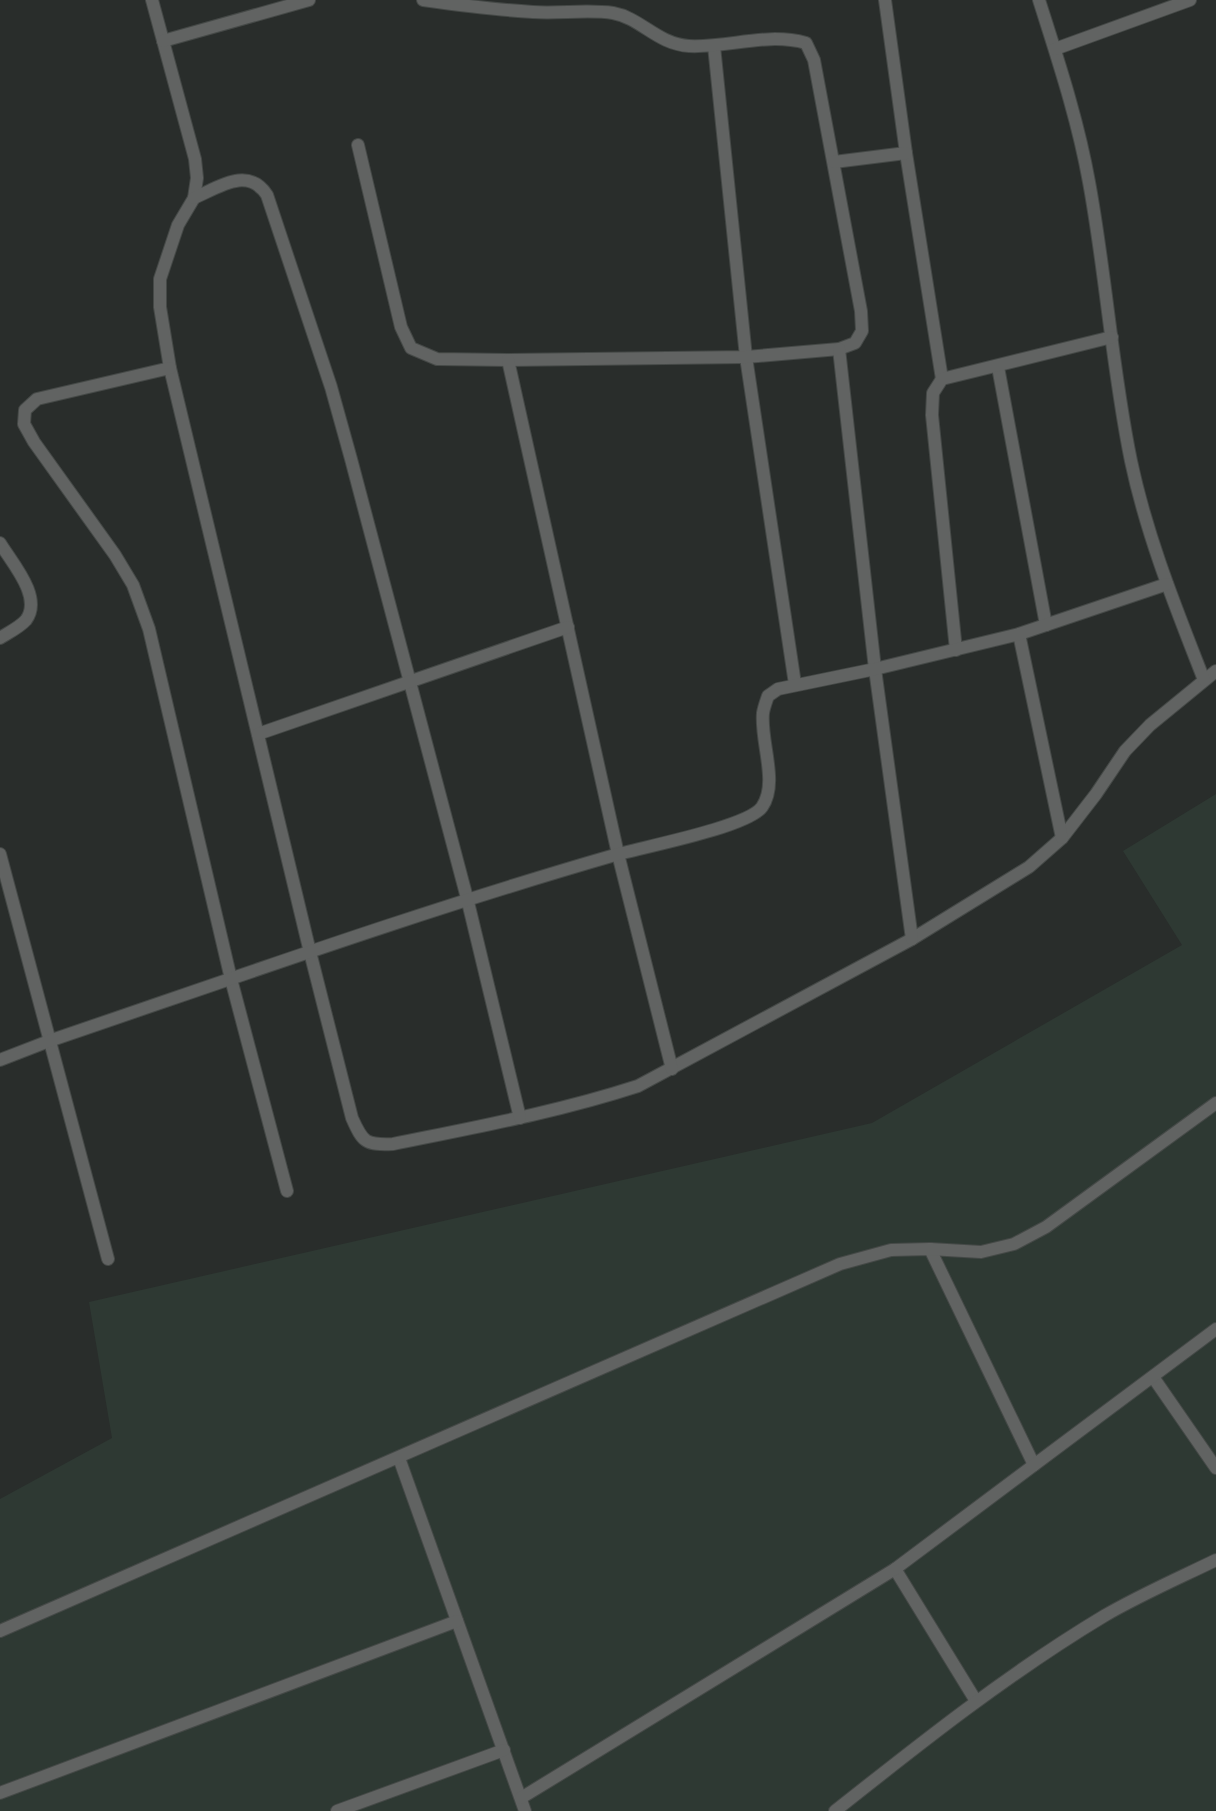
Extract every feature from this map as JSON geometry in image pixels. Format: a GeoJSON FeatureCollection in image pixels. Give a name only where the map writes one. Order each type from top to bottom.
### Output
{"type":"FeatureCollection","features":[{"type":"Feature","properties":{"kind":"street"},"geometry":{"type":"LineString","coordinates":[[152,0],[195,159],[197,178],[194,198],[178,225],[160,279],[160,298],[170,368],[310,952],[352,1118],[360,1134],[372,1145],[394,1144],[520,1118],[638,1086],[912,939],[1029,867],[1062,838],[1096,794],[1125,751],[1150,725],[1216,671]]}},
{"type":"Feature","properties":{"kind":"street"},"geometry":{"type":"LineString","coordinates":[[163,41],[309,0]]}},
{"type":"Feature","properties":{"kind":"street"},"geometry":{"type":"LineString","coordinates":[[358,146],[401,328],[411,348],[437,358],[508,360],[746,357],[839,349],[856,343],[862,331],[861,311],[834,162],[814,60],[806,43],[792,39],[765,38],[714,46],[687,46],[667,42],[631,19],[613,13],[533,12],[423,0]]}},
{"type":"Feature","properties":{"kind":"street"},"geometry":{"type":"LineString","coordinates":[[527,0],[533,12]]}},
{"type":"Feature","properties":{"kind":"street"},"geometry":{"type":"LineString","coordinates":[[885,0],[906,153],[942,380]]}},
{"type":"Feature","properties":{"kind":"street"},"geometry":{"type":"LineString","coordinates":[[1039,0],[1079,132],[1090,182],[1131,461],[1146,522],[1167,584],[1204,680]]}},
{"type":"Feature","properties":{"kind":"street"},"geometry":{"type":"LineString","coordinates":[[1055,49],[1190,0]]}},
{"type":"Feature","properties":{"kind":"street"},"geometry":{"type":"LineString","coordinates":[[714,46],[746,357],[795,684]]}},
{"type":"Feature","properties":{"kind":"street"},"geometry":{"type":"LineString","coordinates":[[834,162],[906,153]]}},
{"type":"Feature","properties":{"kind":"street"},"geometry":{"type":"LineString","coordinates":[[194,198],[236,181],[249,180],[264,190],[331,387],[467,898],[520,1118]]}},
{"type":"Feature","properties":{"kind":"street"},"geometry":{"type":"LineString","coordinates":[[956,650],[932,415],[933,393],[942,380],[1112,337]]}},
{"type":"Feature","properties":{"kind":"street"},"geometry":{"type":"LineString","coordinates":[[839,349],[875,669],[912,939]]}},
{"type":"Feature","properties":{"kind":"street"},"geometry":{"type":"LineString","coordinates":[[508,360],[618,854],[672,1069]]}},
{"type":"Feature","properties":{"kind":"street"},"geometry":{"type":"LineString","coordinates":[[998,367],[1046,625]]}},
{"type":"Feature","properties":{"kind":"street"},"geometry":{"type":"LineString","coordinates":[[170,368],[37,399],[25,410],[24,424],[34,442],[115,555],[133,585],[149,629],[231,979],[287,1191]]}},
{"type":"Feature","properties":{"kind":"street"},"geometry":{"type":"LineString","coordinates":[[0,543],[30,596],[30,612],[25,622],[0,638]]}},
{"type":"Feature","properties":{"kind":"street"},"geometry":{"type":"LineString","coordinates":[[0,1060],[49,1041],[467,898],[618,854],[728,825],[751,816],[762,808],[770,792],[763,713],[768,696],[778,689],[875,669],[1019,634],[1167,584]]}},
{"type":"Feature","properties":{"kind":"street"},"geometry":{"type":"LineString","coordinates":[[258,734],[568,627]]}},
{"type":"Feature","properties":{"kind":"street"},"geometry":{"type":"LineString","coordinates":[[1019,634],[1062,838]]}},
{"type":"Feature","properties":{"kind":"street"},"geometry":{"type":"LineString","coordinates":[[0,854],[108,1259]]}},
{"type":"Feature","properties":{"kind":"street"},"geometry":{"type":"LineString","coordinates":[[0,1631],[840,1264],[891,1250],[930,1249],[981,1252],[1014,1244],[1046,1227],[1216,1103]]}},
{"type":"Feature","properties":{"kind":"street"},"geometry":{"type":"LineString","coordinates":[[930,1249],[1034,1465]]}},
{"type":"Feature","properties":{"kind":"street"},"geometry":{"type":"LineString","coordinates":[[521,1798],[895,1568],[1216,1329]]}},
{"type":"Feature","properties":{"kind":"street"},"geometry":{"type":"LineString","coordinates":[[1152,1376],[1216,1468]]}},
{"type":"Feature","properties":{"kind":"street"},"geometry":{"type":"LineString","coordinates":[[399,1458],[525,1811]]}},
{"type":"Feature","properties":{"kind":"street"},"geometry":{"type":"LineString","coordinates":[[835,1811],[976,1701],[1044,1653],[1106,1614],[1216,1560]]}},
{"type":"Feature","properties":{"kind":"street"},"geometry":{"type":"LineString","coordinates":[[895,1568],[976,1701]]}},
{"type":"Feature","properties":{"kind":"street"},"geometry":{"type":"LineString","coordinates":[[0,1793],[457,1621]]}},
{"type":"Feature","properties":{"kind":"street"},"geometry":{"type":"LineString","coordinates":[[337,1811],[504,1750]]}},
{"type":"Feature","properties":{"kind":"shaded area"},"geometry":{"type":"Polygon","coordinates":[[[1216,794],[1216,1811],[0,1811],[0,1499],[112,1438],[89,1302],[872,1123],[1182,945],[1123,851],[1216,794]]]}}]}
